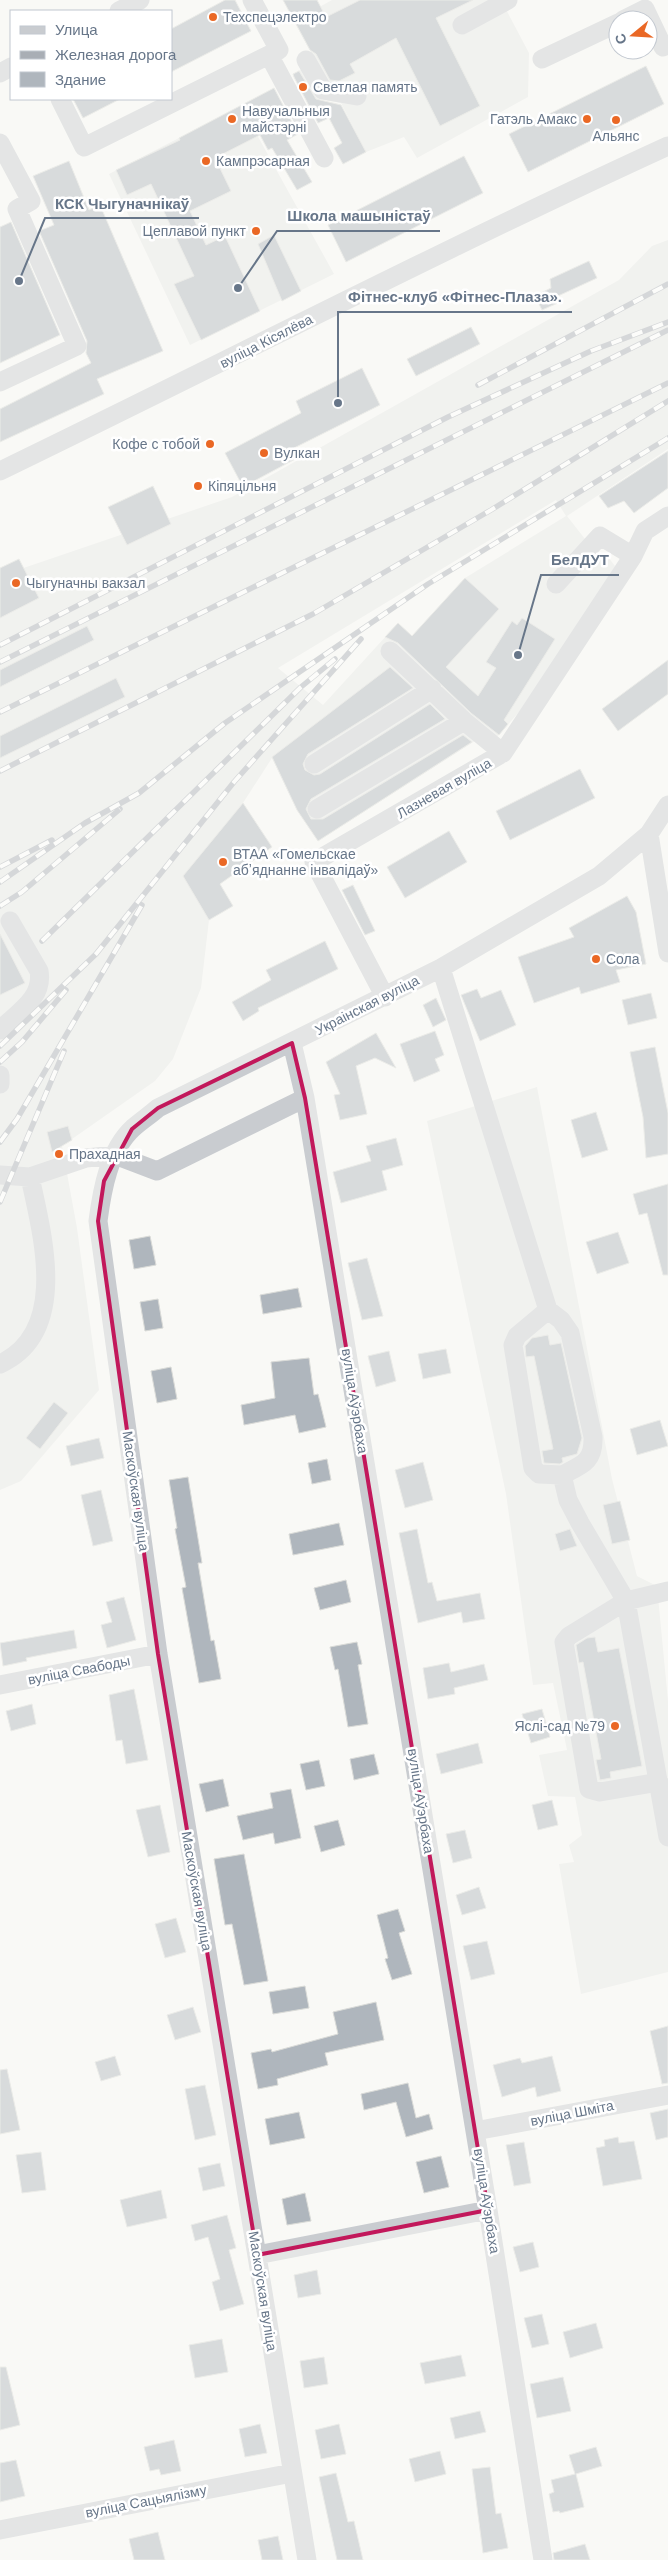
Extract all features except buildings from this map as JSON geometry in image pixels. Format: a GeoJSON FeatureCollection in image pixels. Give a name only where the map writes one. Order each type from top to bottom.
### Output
{"type":"FeatureCollection","features":[{"type":"Feature","properties":{"kind":"street"},"geometry":{"type":"LineString","coordinates":[[121,10],[140,0]]}},
{"type":"Feature","properties":{"kind":"street"},"geometry":{"type":"LineString","coordinates":[[60,100],[84,147],[279,50],[252,0]]}},
{"type":"Feature","properties":{"kind":"street"},"geometry":{"type":"LineString","coordinates":[[462,25],[508,0]]}},
{"type":"Feature","properties":{"kind":"street"},"geometry":{"type":"LineString","coordinates":[[542,60],[608,28]]}},
{"type":"Feature","properties":{"kind":"street"},"geometry":{"type":"LineString","coordinates":[[658,34],[666,50]]}},
{"type":"Feature","properties":{"kind":"street"},"geometry":{"type":"LineString","coordinates":[[269,55],[324,158]]}},
{"type":"Feature","properties":{"kind":"street"},"geometry":{"type":"LineString","coordinates":[[306,60],[323,90],[357,96]]}},
{"type":"Feature","properties":{"kind":"street"},"geometry":{"type":"LineString","coordinates":[[0,143],[31,202],[17,209],[77,346],[0,382]]}},
{"type":"Feature","properties":{"kind":"street","name":"вуліца Кісялёва"},"geometry":{"type":"LineString","coordinates":[[0,471],[226,362],[403,272],[668,146]]}},
{"type":"Feature","properties":{"kind":"street","name":"Лазневая вуліца"},"geometry":{"type":"LineString","coordinates":[[385,997],[314,862],[503,753],[634,556],[645,531],[668,516]]}},
{"type":"Feature","properties":{"kind":"street"},"geometry":{"type":"LineString","coordinates":[[556,584],[600,536],[634,556]]}},
{"type":"Feature","properties":{"kind":"street"},"geometry":{"type":"LineString","coordinates":[[390,651],[464,721],[503,753]]}},
{"type":"Feature","properties":{"kind":"street"},"geometry":{"type":"LineString","coordinates":[[314,764],[432,689]]}},
{"type":"Feature","properties":{"kind":"street"},"geometry":{"type":"LineString","coordinates":[[316,809],[464,721]]}},
{"type":"Feature","properties":{"kind":"street","name":"Украінская вуліца"},"geometry":{"type":"LineString","coordinates":[[98,1221],[104,1181],[115,1155],[132,1129],[158,1108],[441,968],[598,876],[649,834],[668,805]]}},
{"type":"Feature","properties":{"kind":"street"},"geometry":{"type":"LineString","coordinates":[[649,834],[668,953]]}},
{"type":"Feature","properties":{"kind":"street"},"geometry":{"type":"LineString","coordinates":[[0,1030],[35,996],[39,990],[40,980],[39,972],[10,921]]}},
{"type":"Feature","properties":{"kind":"street"},"geometry":{"type":"LineString","coordinates":[[441,968],[548,1310],[561,1320],[570,1333],[593,1437],[593,1448],[591,1456],[585,1463],[562,1475],[539,1474],[533,1468],[513,1346],[517,1336],[548,1310]]}},
{"type":"Feature","properties":{"kind":"street","name":"вуліца Аўэрбаха"},"geometry":{"type":"LineString","coordinates":[[292,1043],[305,1098],[488,2210],[543,2560]]}},
{"type":"Feature","properties":{"kind":"street"},"geometry":{"type":"LineString","coordinates":[[0,1075],[0,1084]]}},
{"type":"Feature","properties":{"kind":"street"},"geometry":{"type":"LineString","coordinates":[[0,1175],[30,1177],[86,1158],[115,1155],[157,1171],[305,1098]]}},
{"type":"Feature","properties":{"kind":"street"},"geometry":{"type":"LineString","coordinates":[[0,1364],[12,1358],[28,1343],[38,1324],[46,1285],[46,1260],[30,1177]]}},
{"type":"Feature","properties":{"kind":"street","name":"Маскоўская вуліца"},"geometry":{"type":"LineString","coordinates":[[98,1221],[158,1654],[307,2560]]}},
{"type":"Feature","properties":{"kind":"street"},"geometry":{"type":"LineString","coordinates":[[562,1475],[568,1500],[626,1601],[668,1836]]}},
{"type":"Feature","properties":{"kind":"street"},"geometry":{"type":"LineString","coordinates":[[659,1782],[600,1792],[594,1792],[587,1786],[564,1642],[569,1636],[626,1601],[668,1591]]}},
{"type":"Feature","properties":{"kind":"street","name":"вуліца Свабоды"},"geometry":{"type":"LineString","coordinates":[[0,1685],[158,1654]]}},
{"type":"Feature","properties":{"kind":"street","name":"вуліца Шміта"},"geometry":{"type":"LineString","coordinates":[[475,2131],[668,2095]]}},
{"type":"Feature","properties":{"kind":"street"},"geometry":{"type":"LineString","coordinates":[[257,2255],[488,2210]]}},
{"type":"Feature","properties":{"kind":"street","name":"вуліца Сацыялізму"},"geometry":{"type":"LineString","coordinates":[[0,2530],[292,2473]]}},
{"type":"Feature","properties":{"kind":"highlighted area"},"geometry":{"type":"Polygon","coordinates":[[[292,1043],[305,1098],[488,2210],[257,2255],[158,1654],[98,1221],[104,1181],[132,1129],[158,1108],[292,1043]]]}},
{"type":"Feature","properties":{"kind":"shaded area"},"geometry":{"type":"Polygon","coordinates":[[[332,0],[501,0],[529,53],[528,97],[417,158],[404,137],[366,152],[341,103],[312,98],[298,71],[316,62],[294,21],[332,0]]]}},
{"type":"Feature","properties":{"kind":"shaded area"},"geometry":{"type":"Polygon","coordinates":[[[241,106],[334,274],[190,345],[109,174],[241,106]]]}},
{"type":"Feature","properties":{"kind":"shaded area"},"geometry":{"type":"Polygon","coordinates":[[[668,240],[668,449],[567,516],[596,553],[608,557],[615,566],[609,578],[519,712],[496,738],[475,741],[318,841],[296,808],[272,758],[243,803],[183,876],[209,920],[201,988],[173,1059],[155,1081],[62,1146],[77,1228],[99,1390],[21,1481],[0,1490],[0,576],[232,497],[619,280],[652,246],[668,240]],[[556,500],[278,668],[323,705],[398,623],[412,636],[465,578],[566,516],[556,500]]]}},
{"type":"Feature","properties":{"kind":"shaded area"},"geometry":{"type":"Polygon","coordinates":[[[537,1087],[612,1479],[637,1576],[657,1586],[668,1701],[668,1972],[581,1994],[559,1864],[574,1862],[569,1845],[582,1835],[575,1797],[548,1796],[539,1755],[567,1750],[553,1683],[533,1685],[506,1494],[427,1121],[537,1087]]]}},
{"type":"Feature","properties":{"kind":"railway"},"geometry":{"type":"LineString","coordinates":[[478,385],[668,284]]}},
{"type":"Feature","properties":{"kind":"railway"},"geometry":{"type":"LineString","coordinates":[[0,645],[448,417],[591,351],[668,322]]}},
{"type":"Feature","properties":{"kind":"railway"},"geometry":{"type":"LineString","coordinates":[[0,662],[668,330]]}},
{"type":"Feature","properties":{"kind":"railway"},"geometry":{"type":"LineString","coordinates":[[0,712],[668,383]]}},
{"type":"Feature","properties":{"kind":"railway"},"geometry":{"type":"LineString","coordinates":[[0,771],[313,614],[491,510],[668,401]]}},
{"type":"Feature","properties":{"kind":"railway"},"geometry":{"type":"LineString","coordinates":[[0,882],[85,823],[139,793],[225,723],[428,584],[668,438]]}},
{"type":"Feature","properties":{"kind":"railway"},"geometry":{"type":"LineString","coordinates":[[0,1046],[96,954],[234,782],[361,639]]}},
{"type":"Feature","properties":{"kind":"railway"},"geometry":{"type":"LineString","coordinates":[[42,941],[301,687],[335,659]]}},
{"type":"Feature","properties":{"kind":"railway"},"geometry":{"type":"LineString","coordinates":[[0,906],[22,892],[120,809]]}},
{"type":"Feature","properties":{"kind":"railway"},"geometry":{"type":"LineString","coordinates":[[0,867],[52,840]]}},
{"type":"Feature","properties":{"kind":"railway"},"geometry":{"type":"LineString","coordinates":[[0,1142],[17,1119],[142,905]]}},
{"type":"Feature","properties":{"kind":"railway"},"geometry":{"type":"LineString","coordinates":[[0,1062],[22,1042],[66,990]]}},
{"type":"Feature","properties":{"kind":"railway"},"geometry":{"type":"LineString","coordinates":[[0,1202],[64,1051]]}},
{"type":"Feature","properties":{"kind":"place","name":"Техспецэлектро"},"geometry":{"type":"Point","coordinates":[213,17]}},
{"type":"Feature","properties":{"kind":"place","name":"Светлая память"},"geometry":{"type":"Point","coordinates":[303,87]}},
{"type":"Feature","properties":{"kind":"place","name":"Навучальныя майстэрні"},"geometry":{"type":"Point","coordinates":[232,119]}},
{"type":"Feature","properties":{"kind":"place","name":"Гатэль Амакс"},"geometry":{"type":"Point","coordinates":[587,119]}},
{"type":"Feature","properties":{"kind":"place","name":"Альянс"},"geometry":{"type":"Point","coordinates":[616,120]}},
{"type":"Feature","properties":{"kind":"place","name":"Кампрэсарная"},"geometry":{"type":"Point","coordinates":[206,161]}},
{"type":"Feature","properties":{"kind":"place","name":"Цеплавой пункт"},"geometry":{"type":"Point","coordinates":[256,231]}},
{"type":"Feature","properties":{"kind":"place","name":"КСК Чыгуначнікаў"},"geometry":{"type":"Point","coordinates":[19,281]}},
{"type":"Feature","properties":{"kind":"place","name":"Школа машыністаў"},"geometry":{"type":"Point","coordinates":[238,288]}},
{"type":"Feature","properties":{"kind":"place","name":"Фітнес-клуб «Фітнес-Плаза»."},"geometry":{"type":"Point","coordinates":[338,403]}},
{"type":"Feature","properties":{"kind":"place","name":"Кофе с тобой"},"geometry":{"type":"Point","coordinates":[210,444]}},
{"type":"Feature","properties":{"kind":"place","name":"Вулкан"},"geometry":{"type":"Point","coordinates":[264,453]}},
{"type":"Feature","properties":{"kind":"place","name":"Кіпяцільня"},"geometry":{"type":"Point","coordinates":[198,486]}},
{"type":"Feature","properties":{"kind":"place","name":"Чыгуначны вакзал"},"geometry":{"type":"Point","coordinates":[16,583]}},
{"type":"Feature","properties":{"kind":"place","name":"БелДУТ"},"geometry":{"type":"Point","coordinates":[518,655]}},
{"type":"Feature","properties":{"kind":"place","name":"ВТАА «Гомельскае абʼяднанне інвалідаў»"},"geometry":{"type":"Point","coordinates":[223,862]}},
{"type":"Feature","properties":{"kind":"place","name":"Сола"},"geometry":{"type":"Point","coordinates":[596,959]}},
{"type":"Feature","properties":{"kind":"place","name":"Прахадная"},"geometry":{"type":"Point","coordinates":[59,1154]}},
{"type":"Feature","properties":{"kind":"place","name":"Яслі-сад №79"},"geometry":{"type":"Point","coordinates":[615,1726]}}]}
